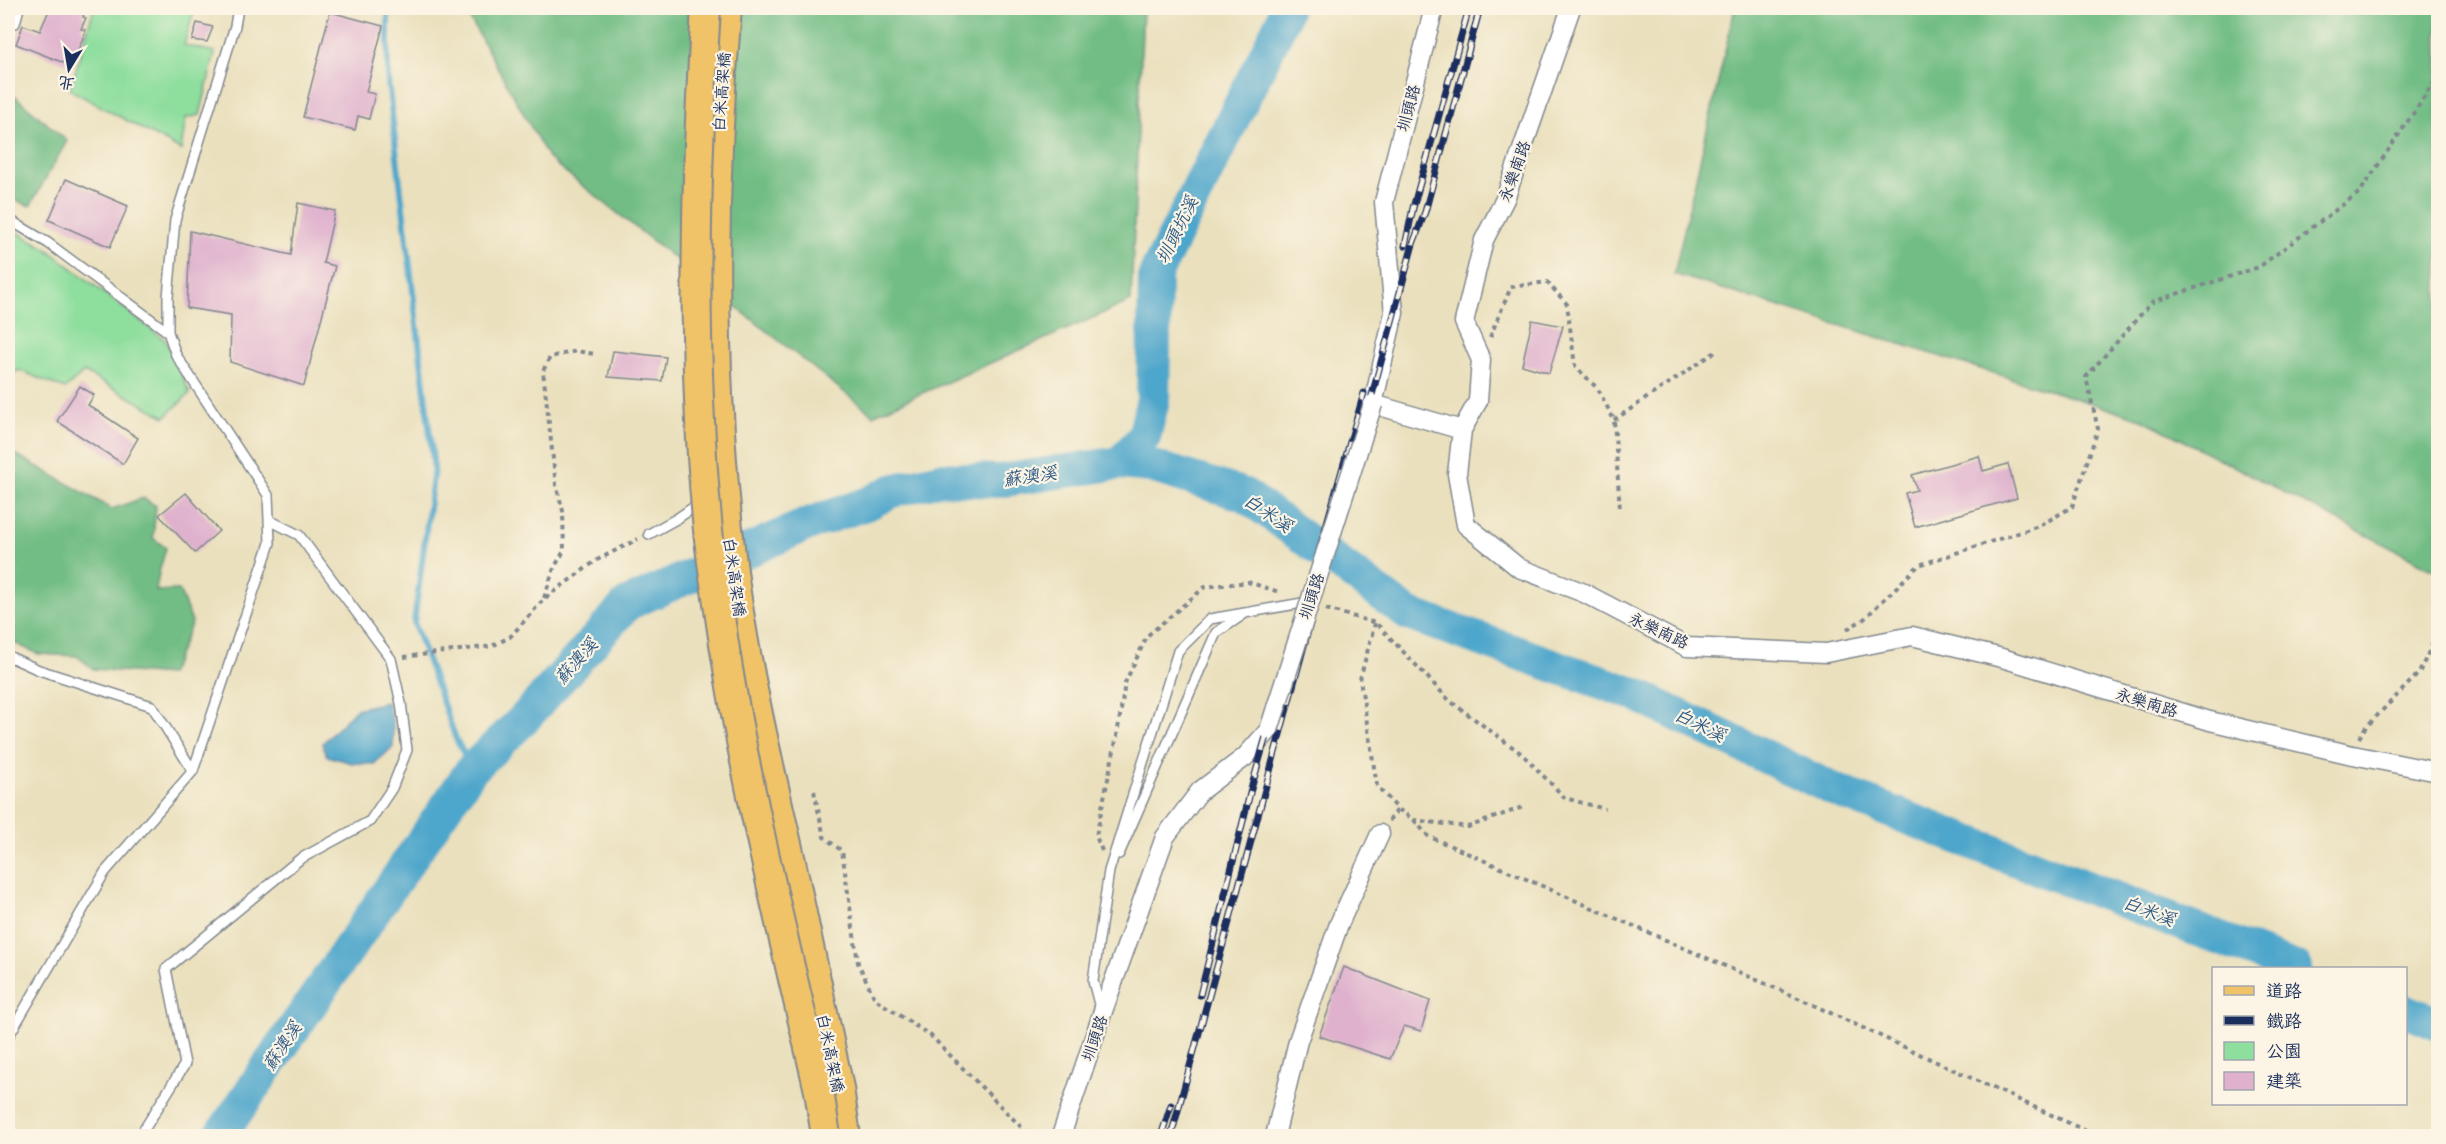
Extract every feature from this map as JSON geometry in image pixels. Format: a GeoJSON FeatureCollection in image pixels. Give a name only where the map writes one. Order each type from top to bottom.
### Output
{"type":"FeatureCollection","features":[{"type":"Feature","properties":{"kind":"main road","name":"白米高架橋"},"geometry":{"type":"LineString","coordinates":[[706,8],[699,120],[696,249],[697,360],[715,498],[728,529],[750,682],[837,1076],[846,1137]]}},
{"type":"Feature","properties":{"kind":"main road","name":"白米高架橋"},"geometry":{"type":"LineString","coordinates":[[727,8],[716,177],[714,294],[718,388],[715,498],[708,532],[730,685],[756,817],[819,1091],[826,1137]]}},
{"type":"Feature","properties":{"kind":"street","name":"圳頭路"},"geometry":{"type":"LineString","coordinates":[[1061,1137],[1165,837],[1200,791],[1245,757],[1269,730],[1373,404],[1394,313],[1384,202],[1434,8]]}},
{"type":"Feature","properties":{"kind":"street","name":"永樂南路"},"geometry":{"type":"LineString","coordinates":[[1571,8],[1506,199],[1484,240],[1464,322],[1481,360],[1478,400],[1462,430],[1456,474],[1466,525],[1519,568],[1584,593],[1687,647],[1802,654],[1826,653],[1912,636],[2002,658],[2210,721],[2348,754],[2439,772]]}},
{"type":"Feature","properties":{"kind":"street"},"geometry":{"type":"LineString","coordinates":[[1373,404],[1462,430]]}},
{"type":"Feature","properties":{"kind":"street"},"geometry":{"type":"LineString","coordinates":[[1275,1137],[1298,1041],[1339,924],[1380,834]]}},
{"type":"Feature","properties":{"kind":"lane"},"geometry":{"type":"LineString","coordinates":[[15,23],[19,8]]}},
{"type":"Feature","properties":{"kind":"lane"},"geometry":{"type":"LineString","coordinates":[[8,1037],[105,872],[193,771],[270,543],[268,495],[176,355],[168,332],[168,297],[175,220],[235,26],[238,8]]}},
{"type":"Feature","properties":{"kind":"lane"},"geometry":{"type":"LineString","coordinates":[[8,219],[48,243],[168,332]]}},
{"type":"Feature","properties":{"kind":"lane"},"geometry":{"type":"LineString","coordinates":[[649,534],[715,498]]}},
{"type":"Feature","properties":{"kind":"lane"},"geometry":{"type":"LineString","coordinates":[[140,1137],[185,1064],[166,969],[300,859],[370,821],[393,788],[407,750],[401,703],[391,659],[298,535],[269,520]]}},
{"type":"Feature","properties":{"kind":"lane"},"geometry":{"type":"LineString","coordinates":[[1102,1014],[1093,981],[1109,872],[1178,651],[1210,619],[1308,602]]}},
{"type":"Feature","properties":{"kind":"lane"},"geometry":{"type":"LineString","coordinates":[[1109,872],[1126,840],[1216,633],[1248,612]]}},
{"type":"Feature","properties":{"kind":"lane"},"geometry":{"type":"LineString","coordinates":[[8,656],[39,670],[152,706],[193,771]]}},
{"type":"Feature","properties":{"kind":"path"},"geometry":{"type":"LineString","coordinates":[[1844,630],[1864,619],[1919,565],[2039,526],[2072,507],[2098,429],[2086,377],[2152,302],[2259,267],[2360,192],[2439,77]]}},
{"type":"Feature","properties":{"kind":"path"},"geometry":{"type":"LineString","coordinates":[[1481,360],[1511,287],[1546,282],[1567,304],[1575,366],[1598,390],[1614,420],[1620,511]]}},
{"type":"Feature","properties":{"kind":"path"},"geometry":{"type":"LineString","coordinates":[[544,599],[554,568],[564,551],[563,511],[556,484],[543,371],[550,357],[577,351],[595,354]]}},
{"type":"Feature","properties":{"kind":"path"},"geometry":{"type":"LineString","coordinates":[[1614,420],[1717,351]]}},
{"type":"Feature","properties":{"kind":"path"},"geometry":{"type":"LineString","coordinates":[[414,655],[492,646],[510,637],[544,599],[597,560],[649,534]]}},
{"type":"Feature","properties":{"kind":"path"},"geometry":{"type":"LineString","coordinates":[[1376,623],[1360,679],[1377,786],[1428,836],[1798,998],[2097,1137]]}},
{"type":"Feature","properties":{"kind":"path"},"geometry":{"type":"LineString","coordinates":[[2348,754],[2365,728],[2419,673],[2439,632]]}},
{"type":"Feature","properties":{"kind":"path"},"geometry":{"type":"LineString","coordinates":[[814,791],[824,837],[842,851],[858,963],[875,999],[931,1036],[1030,1137]]}},
{"type":"Feature","properties":{"kind":"path"},"geometry":{"type":"LineString","coordinates":[[1414,820],[1468,827],[1523,807]]}},
{"type":"Feature","properties":{"kind":"green space"},"geometry":{"type":"Polygon","coordinates":[[[94,8],[195,8],[184,45],[215,52],[200,115],[186,118],[181,150],[70,90],[94,8]]]}},
{"type":"Feature","properties":{"kind":"green space"},"geometry":{"type":"Polygon","coordinates":[[[195,8],[222,8],[221,10],[195,8]]]}},
{"type":"Feature","properties":{"kind":"green space"},"geometry":{"type":"Polygon","coordinates":[[[464,8],[1143,8],[1131,301],[873,415],[549,159],[464,8]]]}},
{"type":"Feature","properties":{"kind":"green space"},"geometry":{"type":"Polygon","coordinates":[[[1735,8],[2438,8],[2438,572],[2142,419],[1674,274],[1735,8]]]}},
{"type":"Feature","properties":{"kind":"green space"},"geometry":{"type":"Polygon","coordinates":[[[8,90],[67,141],[30,206],[8,197],[8,90]]]}},
{"type":"Feature","properties":{"kind":"green space"},"geometry":{"type":"Polygon","coordinates":[[[8,227],[47,249],[165,340],[190,393],[165,417],[84,372],[65,389],[19,370],[8,376],[8,227]]]}},
{"type":"Feature","properties":{"kind":"green space"},"geometry":{"type":"Polygon","coordinates":[[[8,450],[112,509],[143,498],[156,506],[153,538],[166,548],[156,591],[179,590],[192,622],[170,675],[93,669],[77,656],[38,654],[8,640],[8,450]]]}},
{"type":"Feature","properties":{"kind":"water"},"geometry":{"type":"Polygon","coordinates":[[[387,702],[393,723],[393,747],[374,764],[352,763],[327,756],[322,744],[356,709],[387,702]]]}},
{"type":"Feature","properties":{"kind":"building"},"geometry":{"type":"Polygon","coordinates":[[[50,8],[85,8],[83,17],[86,18],[81,29],[86,30],[72,66],[16,44],[23,25],[40,31],[50,8]]]}},
{"type":"Feature","properties":{"kind":"building"},"geometry":{"type":"Polygon","coordinates":[[[330,12],[383,26],[366,92],[375,94],[369,119],[358,116],[355,130],[303,117],[330,12]]]}},
{"type":"Feature","properties":{"kind":"building"},"geometry":{"type":"Polygon","coordinates":[[[197,23],[213,27],[207,42],[192,40],[197,23]]]}},
{"type":"Feature","properties":{"kind":"building"},"geometry":{"type":"Polygon","coordinates":[[[66,179],[128,206],[110,247],[49,220],[66,179]]]}},
{"type":"Feature","properties":{"kind":"building"},"geometry":{"type":"Polygon","coordinates":[[[298,203],[335,211],[323,263],[335,266],[304,386],[230,362],[231,315],[187,308],[190,231],[291,255],[298,203]]]}},
{"type":"Feature","properties":{"kind":"building"},"geometry":{"type":"Polygon","coordinates":[[[1532,320],[1563,326],[1549,373],[1522,365],[1532,320]]]}},
{"type":"Feature","properties":{"kind":"building"},"geometry":{"type":"Polygon","coordinates":[[[613,351],[666,357],[662,381],[608,377],[613,351]]]}},
{"type":"Feature","properties":{"kind":"building"},"geometry":{"type":"Polygon","coordinates":[[[80,386],[94,395],[88,405],[138,438],[123,464],[57,421],[80,386]]]}},
{"type":"Feature","properties":{"kind":"building"},"geometry":{"type":"Polygon","coordinates":[[[1979,456],[1983,471],[2008,464],[2017,498],[1915,527],[1905,493],[1917,490],[1912,475],[1979,456]]]}},
{"type":"Feature","properties":{"kind":"building"},"geometry":{"type":"Polygon","coordinates":[[[186,493],[219,531],[195,553],[159,515],[186,493]]]}},
{"type":"Feature","properties":{"kind":"building"},"geometry":{"type":"Polygon","coordinates":[[[1344,967],[1430,1001],[1421,1031],[1404,1026],[1390,1059],[1319,1036],[1344,967]]]}},
{"type":"Feature","properties":{"kind":"waterway"},"geometry":{"type":"LineString","coordinates":[[388,8],[388,81],[434,469],[414,623],[456,739],[472,769]]}},
{"type":"Feature","properties":{"kind":"waterway","name":"圳頭坑溪"},"geometry":{"type":"LineString","coordinates":[[1120,463],[1144,437],[1153,400],[1155,275],[1282,21],[1286,8]]}},
{"type":"Feature","properties":{"kind":"waterway","name":"白米溪"},"geometry":{"type":"LineString","coordinates":[[220,1136],[472,769],[523,720],[627,604],[808,524],[869,503],[892,491],[940,479],[998,481],[1120,463],[1151,466],[1245,495],[1408,614],[1634,694],[1835,790],[2293,967]]}},
{"type":"Feature","properties":{"kind":"waterway","name":"白米溪"},"geometry":{"type":"LineString","coordinates":[[2407,1011],[2438,1024]]}},
{"type":"Feature","properties":{"kind":"railway"},"geometry":{"type":"LineString","coordinates":[[1405,246],[1413,208],[1469,8]]}},
{"type":"Feature","properties":{"kind":"railway"},"geometry":{"type":"LineString","coordinates":[[1171,1136],[1413,244],[1425,212],[1480,8]]}},
{"type":"Feature","properties":{"kind":"railway"},"geometry":{"type":"LineString","coordinates":[[1200,995],[1251,789],[1364,393]]}},
{"type":"Feature","properties":{"kind":"railway"},"geometry":{"type":"LineString","coordinates":[[1161,1136],[1171,1105]]}},
{"type":"Feature","properties":{"kind":"water label","name":"蘇澳溪"},"geometry":{"type":"Point","coordinates":[1030,476]}},
{"type":"Feature","properties":{"kind":"water label","name":"蘇澳溪"},"geometry":{"type":"Point","coordinates":[576,661]}},
{"type":"Feature","properties":{"kind":"water label","name":"蘇澳溪"},"geometry":{"type":"Point","coordinates":[282,1046]}}]}
